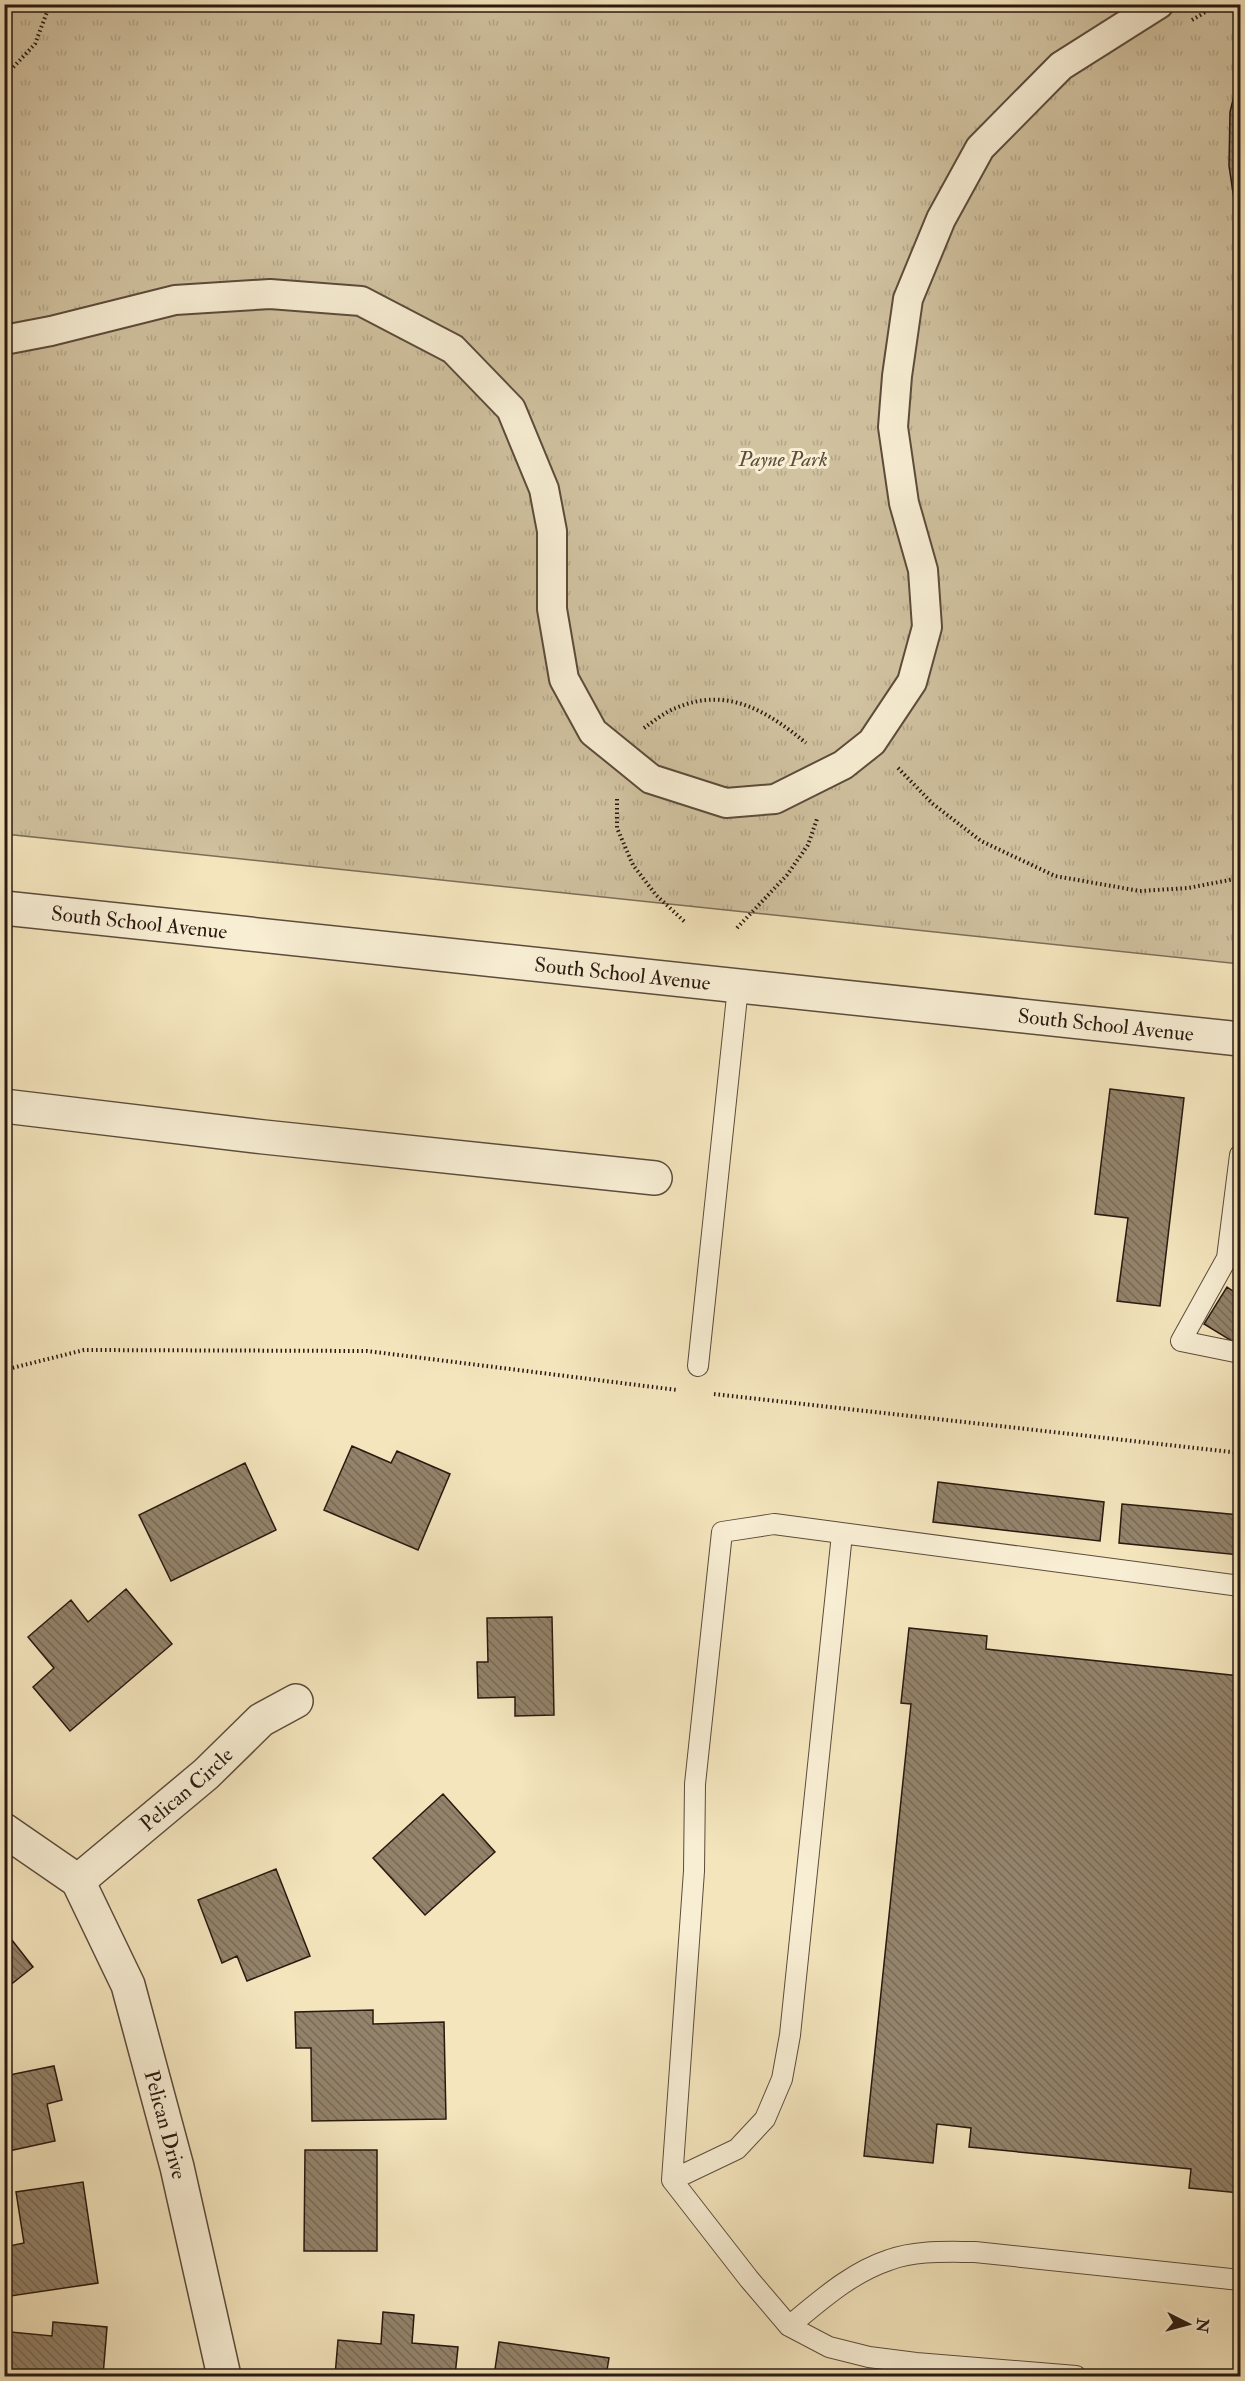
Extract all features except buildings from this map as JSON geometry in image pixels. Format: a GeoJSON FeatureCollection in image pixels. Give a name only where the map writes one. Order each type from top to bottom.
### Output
{"type":"FeatureCollection","features":[{"type":"Feature","properties":{"kind":"street"},"geometry":{"type":"LineString","coordinates":[[4,340],[51,332],[175,300],[270,294],[361,301],[453,349],[511,409],[544,489],[552,531],[552,609],[564,679],[593,732],[651,779],[726,803],[775,799],[843,765],[872,742],[912,682],[927,627],[923,570],[904,504],[893,427],[897,376],[908,299],[940,219],[980,148],[1061,66],[1159,4]]}},
{"type":"Feature","properties":{"kind":"street","name":"South School Avenue"},"geometry":{"type":"LineString","coordinates":[[4,908],[1240,1039]]}},
{"type":"Feature","properties":{"kind":"street"},"geometry":{"type":"LineString","coordinates":[[4,1106],[264,1137],[655,1178]]}},
{"type":"Feature","properties":{"kind":"street","name":"Pelican Circle"},"geometry":{"type":"LineString","coordinates":[[78,1881],[206,1774],[261,1720],[296,1701]]}},
{"type":"Feature","properties":{"kind":"street"},"geometry":{"type":"LineString","coordinates":[[4,1830],[78,1881]]}},
{"type":"Feature","properties":{"kind":"street","name":"Pelican Drive"},"geometry":{"type":"LineString","coordinates":[[78,1881],[128,1985],[177,2167],[224,2376]]}},
{"type":"Feature","properties":{"kind":"lane"},"geometry":{"type":"LineString","coordinates":[[698,1366],[738,987]]}},
{"type":"Feature","properties":{"kind":"lane"},"geometry":{"type":"LineString","coordinates":[[1240,1155],[1234,1259],[1181,1341],[1240,1353]]}},
{"type":"Feature","properties":{"kind":"lane"},"geometry":{"type":"LineString","coordinates":[[1076,2376],[964,2368],[869,2357],[830,2347],[789,2326],[729,2255],[672,2180],[694,1871],[695,1784],[722,1532],[774,1524],[1240,1586]]}},
{"type":"Feature","properties":{"kind":"lane"},"geometry":{"type":"LineString","coordinates":[[672,2180],[737,2149],[765,2119],[782,2079],[791,2023],[842,1534]]}},
{"type":"Feature","properties":{"kind":"lane"},"geometry":{"type":"LineString","coordinates":[[789,2326],[846,2281],[889,2260],[932,2252],[975,2252],[1240,2280]]}},
{"type":"Feature","properties":{"kind":"path"},"geometry":{"type":"LineString","coordinates":[[4,77],[35,44],[50,4]]}},
{"type":"Feature","properties":{"kind":"path"},"geometry":{"type":"LineString","coordinates":[[1188,23],[1219,4]]}},
{"type":"Feature","properties":{"kind":"path"},"geometry":{"type":"LineString","coordinates":[[638,732],[673,709],[689,703],[723,698],[759,710],[814,749]]}},
{"type":"Feature","properties":{"kind":"path"},"geometry":{"type":"LineString","coordinates":[[872,742],[933,804],[981,841],[1055,876],[1140,891],[1188,888],[1240,878]]}},
{"type":"Feature","properties":{"kind":"path"},"geometry":{"type":"LineString","coordinates":[[616,792],[617,828],[633,865],[656,895],[686,923]]}},
{"type":"Feature","properties":{"kind":"path"},"geometry":{"type":"LineString","coordinates":[[736,928],[787,875],[808,845],[821,810]]}},
{"type":"Feature","properties":{"kind":"path"},"geometry":{"type":"LineString","coordinates":[[4,1370],[84,1350],[367,1351],[680,1390]]}},
{"type":"Feature","properties":{"kind":"path"},"geometry":{"type":"LineString","coordinates":[[703,1392],[1240,1453]]}},
{"type":"Feature","properties":{"kind":"green space","name":"Payne Park"},"geometry":{"type":"Polygon","coordinates":[[[5,5],[1240,5],[1240,964],[5,834],[5,5]]]}}]}
